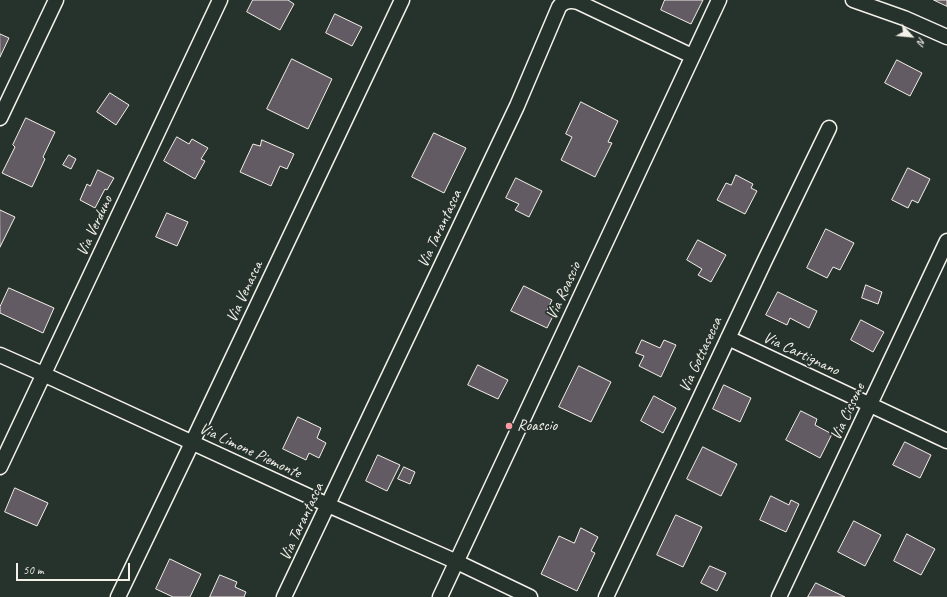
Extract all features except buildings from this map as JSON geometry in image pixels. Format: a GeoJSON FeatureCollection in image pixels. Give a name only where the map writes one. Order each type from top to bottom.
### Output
{"type":"FeatureCollection","features":[{"type":"Feature","properties":{"kind":"street"},"geometry":{"type":"LineString","coordinates":[[0,118],[56,0]]}},
{"type":"Feature","properties":{"kind":"street","name":"Via Verduno"},"geometry":{"type":"LineString","coordinates":[[0,467],[220,0]]}},
{"type":"Feature","properties":{"kind":"street","name":"Via Venasca"},"geometry":{"type":"LineString","coordinates":[[118,597],[402,0]]}},
{"type":"Feature","properties":{"kind":"street","name":"Via Roascio"},"geometry":{"type":"LineString","coordinates":[[440,597],[719,0]]}},
{"type":"Feature","properties":{"kind":"street"},"geometry":{"type":"LineString","coordinates":[[853,0],[904,18],[947,37]]}},
{"type":"Feature","properties":{"kind":"street","name":"Via Tarantasca"},"geometry":{"type":"LineString","coordinates":[[284,597],[517,106],[559,7],[566,2],[578,2],[692,56]]}},
{"type":"Feature","properties":{"kind":"street","name":"Via Gottasecca"},"geometry":{"type":"LineString","coordinates":[[606,597],[829,128]]}},
{"type":"Feature","properties":{"kind":"street","name":"Via Cissone"},"geometry":{"type":"LineString","coordinates":[[779,597],[947,241]]}},
{"type":"Feature","properties":{"kind":"street","name":"Via Cartignano"},"geometry":{"type":"LineString","coordinates":[[728,338],[947,442]]}},
{"type":"Feature","properties":{"kind":"street","name":"Via Limone Piemonte"},"geometry":{"type":"LineString","coordinates":[[0,355],[328,505],[457,562],[530,597]]}},
{"type":"Feature","properties":{"kind":"place","name":"Roascio"},"geometry":{"type":"Point","coordinates":[509,426]}}]}
